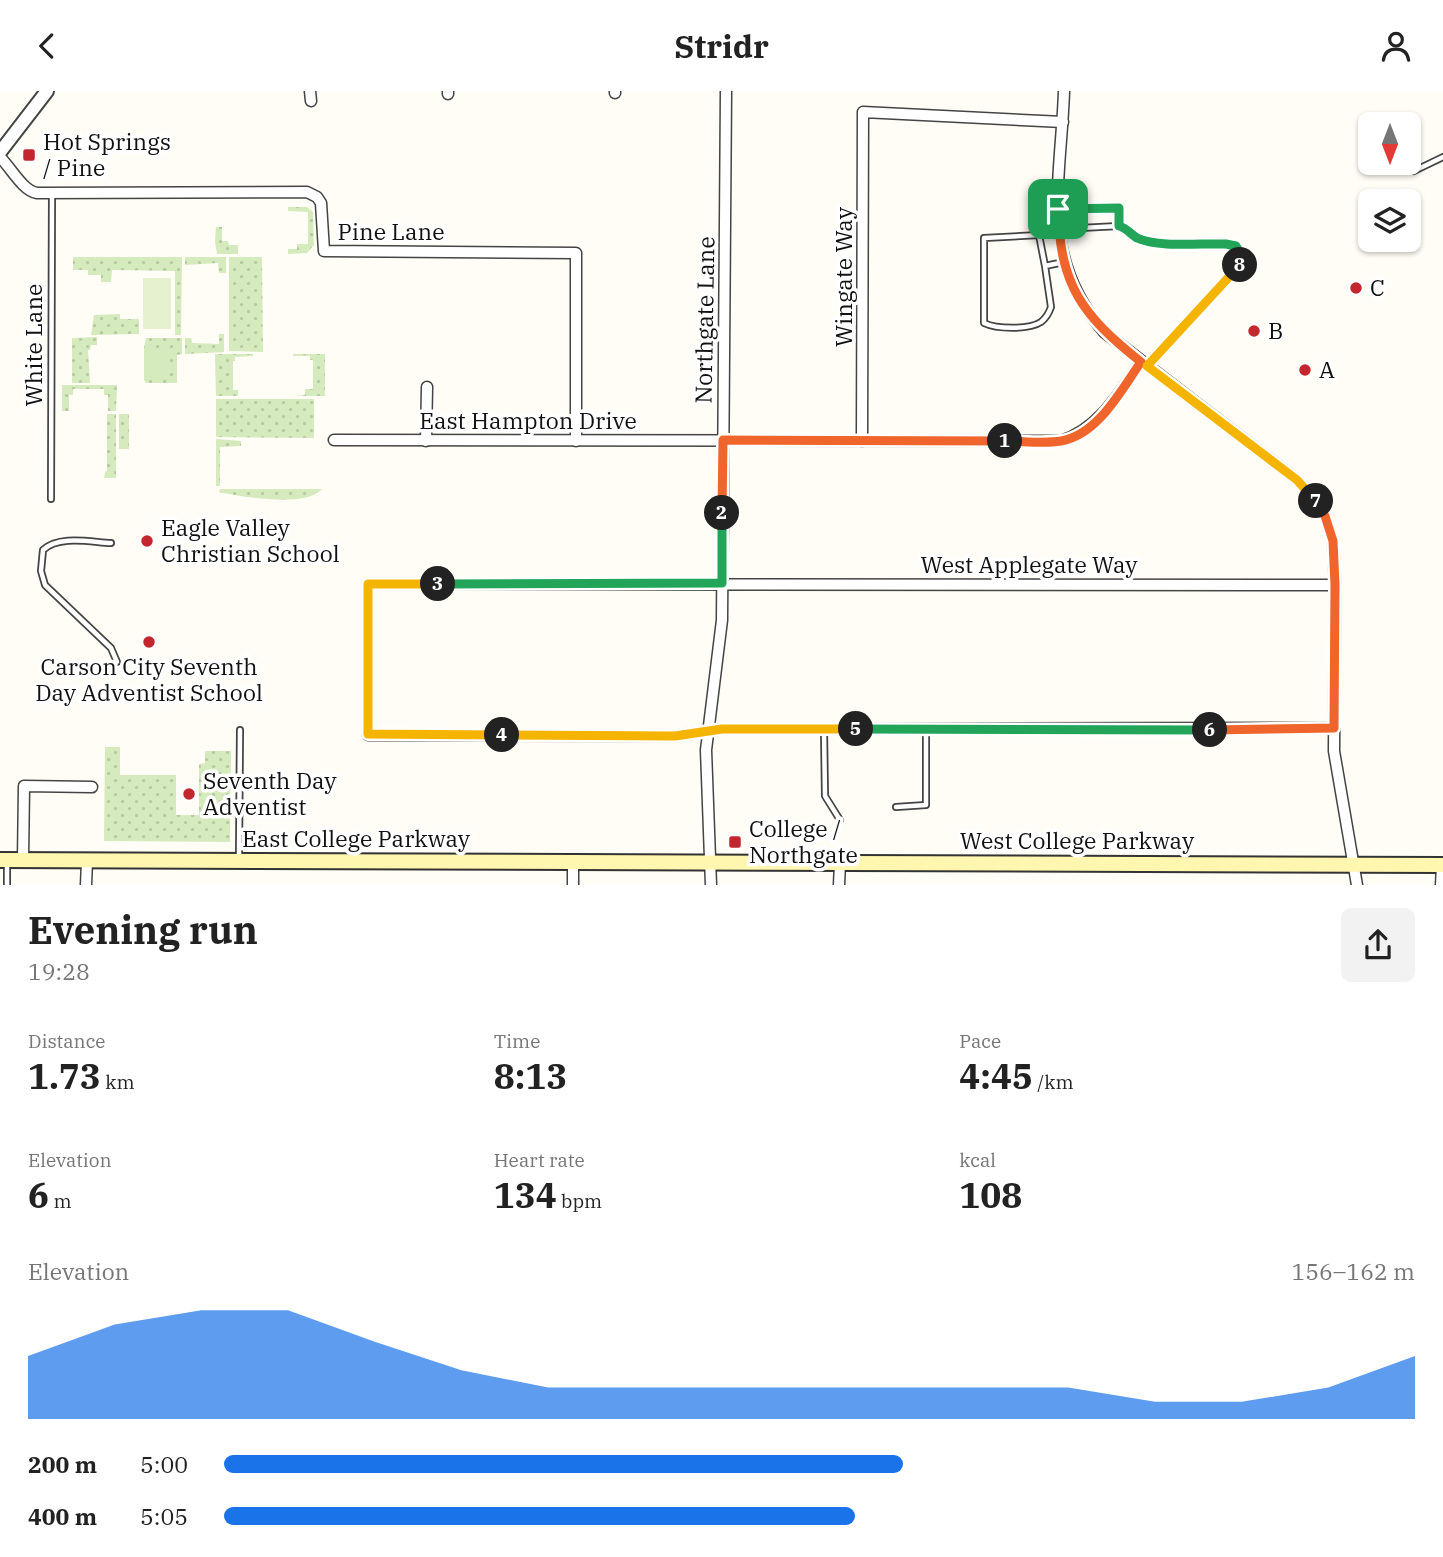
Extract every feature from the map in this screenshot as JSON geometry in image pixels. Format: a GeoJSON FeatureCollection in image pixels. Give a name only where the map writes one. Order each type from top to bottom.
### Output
{"type":"FeatureCollection","features":[{"type":"Feature","properties":{"kind":"main road","name":"East College Parkway"},"geometry":{"type":"LineString","coordinates":[[2,859],[711,863]]}},
{"type":"Feature","properties":{"kind":"main road","name":"West College Parkway"},"geometry":{"type":"LineString","coordinates":[[711,863],[1442,865]]}},
{"type":"Feature","properties":{"kind":"street"},"geometry":{"type":"LineString","coordinates":[[0,155],[47,91]]}},
{"type":"Feature","properties":{"kind":"street","name":"Northgate Lane"},"geometry":{"type":"LineString","coordinates":[[711,885],[706,750],[722,620],[726,91]]}},
{"type":"Feature","properties":{"kind":"street"},"geometry":{"type":"LineString","coordinates":[[1064,91],[1058,229],[1064,262],[1085,310],[1104,332],[1297,480],[1317,501],[1325,516],[1333,541],[1335,585],[1336,763],[1357,885]]}},
{"type":"Feature","properties":{"kind":"street","name":"Wingate Way"},"geometry":{"type":"LineString","coordinates":[[862,441],[863,112],[1063,122]]}},
{"type":"Feature","properties":{"kind":"street","name":"Pine Lane"},"geometry":{"type":"LineString","coordinates":[[0,155],[30,192],[307,192],[317,197],[321,203],[324,251],[576,253],[576,440]]}},
{"type":"Feature","properties":{"kind":"street","name":"East Hampton Drive"},"geometry":{"type":"LineString","coordinates":[[334,440],[1061,441],[1077,436],[1093,425],[1144,364]]}},
{"type":"Feature","properties":{"kind":"street"},"geometry":{"type":"LineString","coordinates":[[426,441],[427,387]]}},
{"type":"Feature","properties":{"kind":"street","name":"West Applegate Way"},"geometry":{"type":"LineString","coordinates":[[708,732],[675,736],[368,734],[368,584],[1335,585]]}},
{"type":"Feature","properties":{"kind":"street"},"geometry":{"type":"LineString","coordinates":[[708,732],[722,729],[1334,728]]}},
{"type":"Feature","properties":{"kind":"street"},"geometry":{"type":"LineString","coordinates":[[23,860],[24,786],[92,787]]}},
{"type":"Feature","properties":{"kind":"street"},"geometry":{"type":"LineString","coordinates":[[86,885],[87,861]]}},
{"type":"Feature","properties":{"kind":"street"},"geometry":{"type":"LineString","coordinates":[[573,863],[573,885]]}},
{"type":"Feature","properties":{"kind":"street"},"geometry":{"type":"LineString","coordinates":[[839,885],[840,863]]}},
{"type":"Feature","properties":{"kind":"street"},"geometry":{"type":"LineString","coordinates":[[1441,885],[1442,865]]}},
{"type":"Feature","properties":{"kind":"lane"},"geometry":{"type":"LineString","coordinates":[[1421,168],[1443,157]]}},
{"type":"Feature","properties":{"kind":"lane","name":"White Lane"},"geometry":{"type":"LineString","coordinates":[[51,499],[52,192]]}},
{"type":"Feature","properties":{"kind":"lane"},"geometry":{"type":"LineString","coordinates":[[1058,209],[1119,208],[1119,226]]}},
{"type":"Feature","properties":{"kind":"lane"},"geometry":{"type":"LineString","coordinates":[[1058,229],[1119,226],[1126,228],[1136,237],[1154,242],[1236,246],[1242,256],[1240,265],[1144,364]]}},
{"type":"Feature","properties":{"kind":"lane"},"geometry":{"type":"LineString","coordinates":[[1039,235],[1045,266],[1051,307],[1041,322],[1032,326],[991,326],[984,323],[984,238],[1039,235]]}},
{"type":"Feature","properties":{"kind":"lane"},"geometry":{"type":"LineString","coordinates":[[1045,266],[1064,262]]}},
{"type":"Feature","properties":{"kind":"lane"},"geometry":{"type":"LineString","coordinates":[[111,543],[62,541],[48,545],[43,550],[41,571],[45,585],[111,647],[117,662]]}},
{"type":"Feature","properties":{"kind":"lane"},"geometry":{"type":"LineString","coordinates":[[824,729],[825,796],[840,820]]}},
{"type":"Feature","properties":{"kind":"lane"},"geometry":{"type":"LineString","coordinates":[[896,807],[926,805],[926,729]]}},
{"type":"Feature","properties":{"kind":"lane"},"geometry":{"type":"LineString","coordinates":[[239,861],[240,730]]}},
{"type":"Feature","properties":{"kind":"lane"},"geometry":{"type":"LineString","coordinates":[[2,859],[7,885]]}},
{"type":"Feature","properties":{"kind":"green space"},"geometry":{"type":"Polygon","coordinates":[[[288,207],[307,207],[313,212],[314,245],[307,253],[288,254],[288,249],[297,249],[297,244],[308,244],[308,212],[288,211],[288,207]]]}},
{"type":"Feature","properties":{"kind":"green space"},"geometry":{"type":"Polygon","coordinates":[[[216,227],[222,227],[222,241],[228,241],[229,245],[238,245],[238,254],[217,254],[216,227]]]}},
{"type":"Feature","properties":{"kind":"green space"},"geometry":{"type":"Polygon","coordinates":[[[73,257],[182,257],[181,335],[175,335],[175,271],[112,270],[111,282],[101,282],[101,275],[88,275],[88,270],[73,270],[73,257]]]}},
{"type":"Feature","properties":{"kind":"green space"},"geometry":{"type":"Polygon","coordinates":[[[185,257],[226,257],[226,273],[219,273],[218,263],[185,265],[185,257]]]}},
{"type":"Feature","properties":{"kind":"green space"},"geometry":{"type":"Polygon","coordinates":[[[229,257],[262,257],[263,352],[229,351],[229,257]]]}},
{"type":"Feature","properties":{"kind":"green space"},"geometry":{"type":"Polygon","coordinates":[[[143,278],[171,278],[171,329],[143,329],[143,278]]]}},
{"type":"Feature","properties":{"kind":"green space"},"geometry":{"type":"Polygon","coordinates":[[[120,314],[120,319],[139,319],[139,334],[91,335],[94,315],[120,314]]]}},
{"type":"Feature","properties":{"kind":"green space"},"geometry":{"type":"Polygon","coordinates":[[[219,334],[224,334],[224,352],[185,354],[185,338],[191,338],[192,343],[219,344],[219,334]]]}},
{"type":"Feature","properties":{"kind":"green space"},"geometry":{"type":"Polygon","coordinates":[[[97,337],[97,345],[91,345],[88,350],[90,383],[72,383],[72,338],[97,337]]]}},
{"type":"Feature","properties":{"kind":"green space"},"geometry":{"type":"Polygon","coordinates":[[[146,338],[182,338],[182,354],[177,355],[177,383],[146,383],[144,378],[168,377],[168,348],[144,348],[146,338]]]}},
{"type":"Feature","properties":{"kind":"green space"},"geometry":{"type":"Polygon","coordinates":[[[144,348],[168,348],[168,378],[144,378],[144,348]]]}},
{"type":"Feature","properties":{"kind":"green space"},"geometry":{"type":"Polygon","coordinates":[[[215,354],[253,354],[235,357],[233,361],[233,390],[238,390],[238,396],[216,396],[215,354]]]}},
{"type":"Feature","properties":{"kind":"green space"},"geometry":{"type":"Polygon","coordinates":[[[293,354],[325,354],[325,396],[293,396],[305,395],[305,389],[313,389],[313,360],[310,360],[310,356],[293,354]]]}},
{"type":"Feature","properties":{"kind":"green space"},"geometry":{"type":"Polygon","coordinates":[[[62,385],[117,385],[116,411],[108,411],[108,395],[104,395],[104,389],[73,389],[73,395],[69,395],[69,411],[62,411],[62,385]]]}},
{"type":"Feature","properties":{"kind":"green space"},"geometry":{"type":"Polygon","coordinates":[[[216,399],[314,399],[314,438],[216,437],[216,399]]]}},
{"type":"Feature","properties":{"kind":"green space"},"geometry":{"type":"Polygon","coordinates":[[[107,414],[116,414],[116,478],[104,478],[107,471],[107,414]]]}},
{"type":"Feature","properties":{"kind":"green space"},"geometry":{"type":"Polygon","coordinates":[[[119,414],[129,414],[129,449],[119,449],[119,414]]]}},
{"type":"Feature","properties":{"kind":"green space"},"geometry":{"type":"Polygon","coordinates":[[[216,439],[241,441],[241,446],[220,447],[220,486],[216,486],[216,439]]]}},
{"type":"Feature","properties":{"kind":"green space"},"geometry":{"type":"Polygon","coordinates":[[[220,489],[322,489],[314,495],[288,500],[243,496],[219,492],[220,489]]]}},
{"type":"Feature","properties":{"kind":"green space"},"geometry":{"type":"Polygon","coordinates":[[[105,747],[120,747],[120,775],[176,775],[176,815],[199,815],[199,764],[205,763],[205,751],[231,751],[230,842],[104,841],[105,747]]]}},
{"type":"Feature","properties":{"kind":"place","name":"Hot Springs / Pine"},"geometry":{"type":"Point","coordinates":[29,155]}},
{"type":"Feature","properties":{"kind":"place","name":"C"},"geometry":{"type":"Point","coordinates":[1356,288]}},
{"type":"Feature","properties":{"kind":"place","name":"B"},"geometry":{"type":"Point","coordinates":[1254,331]}},
{"type":"Feature","properties":{"kind":"place","name":"A"},"geometry":{"type":"Point","coordinates":[1305,370]}},
{"type":"Feature","properties":{"kind":"place","name":"Eagle Valley Christian School"},"geometry":{"type":"Point","coordinates":[147,541]}},
{"type":"Feature","properties":{"kind":"place","name":"Carson City Seventh Day Adventist School"},"geometry":{"type":"Point","coordinates":[149,642]}},
{"type":"Feature","properties":{"kind":"place","name":"Seventh Day Adventist"},"geometry":{"type":"Point","coordinates":[189,794]}},
{"type":"Feature","properties":{"kind":"place","name":"College / Northgate"},"geometry":{"type":"Point","coordinates":[735,842]}},
{"type":"Feature","properties":{"kind":"route"},"geometry":{"type":"LineString","coordinates":[[1119,208],[1119,226],[1126,228],[1136,237],[1154,242],[1226,244],[1236,246],[1240,251],[1240,265],[1147,366],[1297,480],[1317,501],[1325,516],[1333,541],[1335,573],[1334,728],[722,729],[675,736],[368,734],[368,584],[722,583],[723,440],[1061,441],[1077,436],[1093,425],[1141,362],[1104,332],[1085,310],[1064,265],[1058,209],[1119,208]]}}]}
